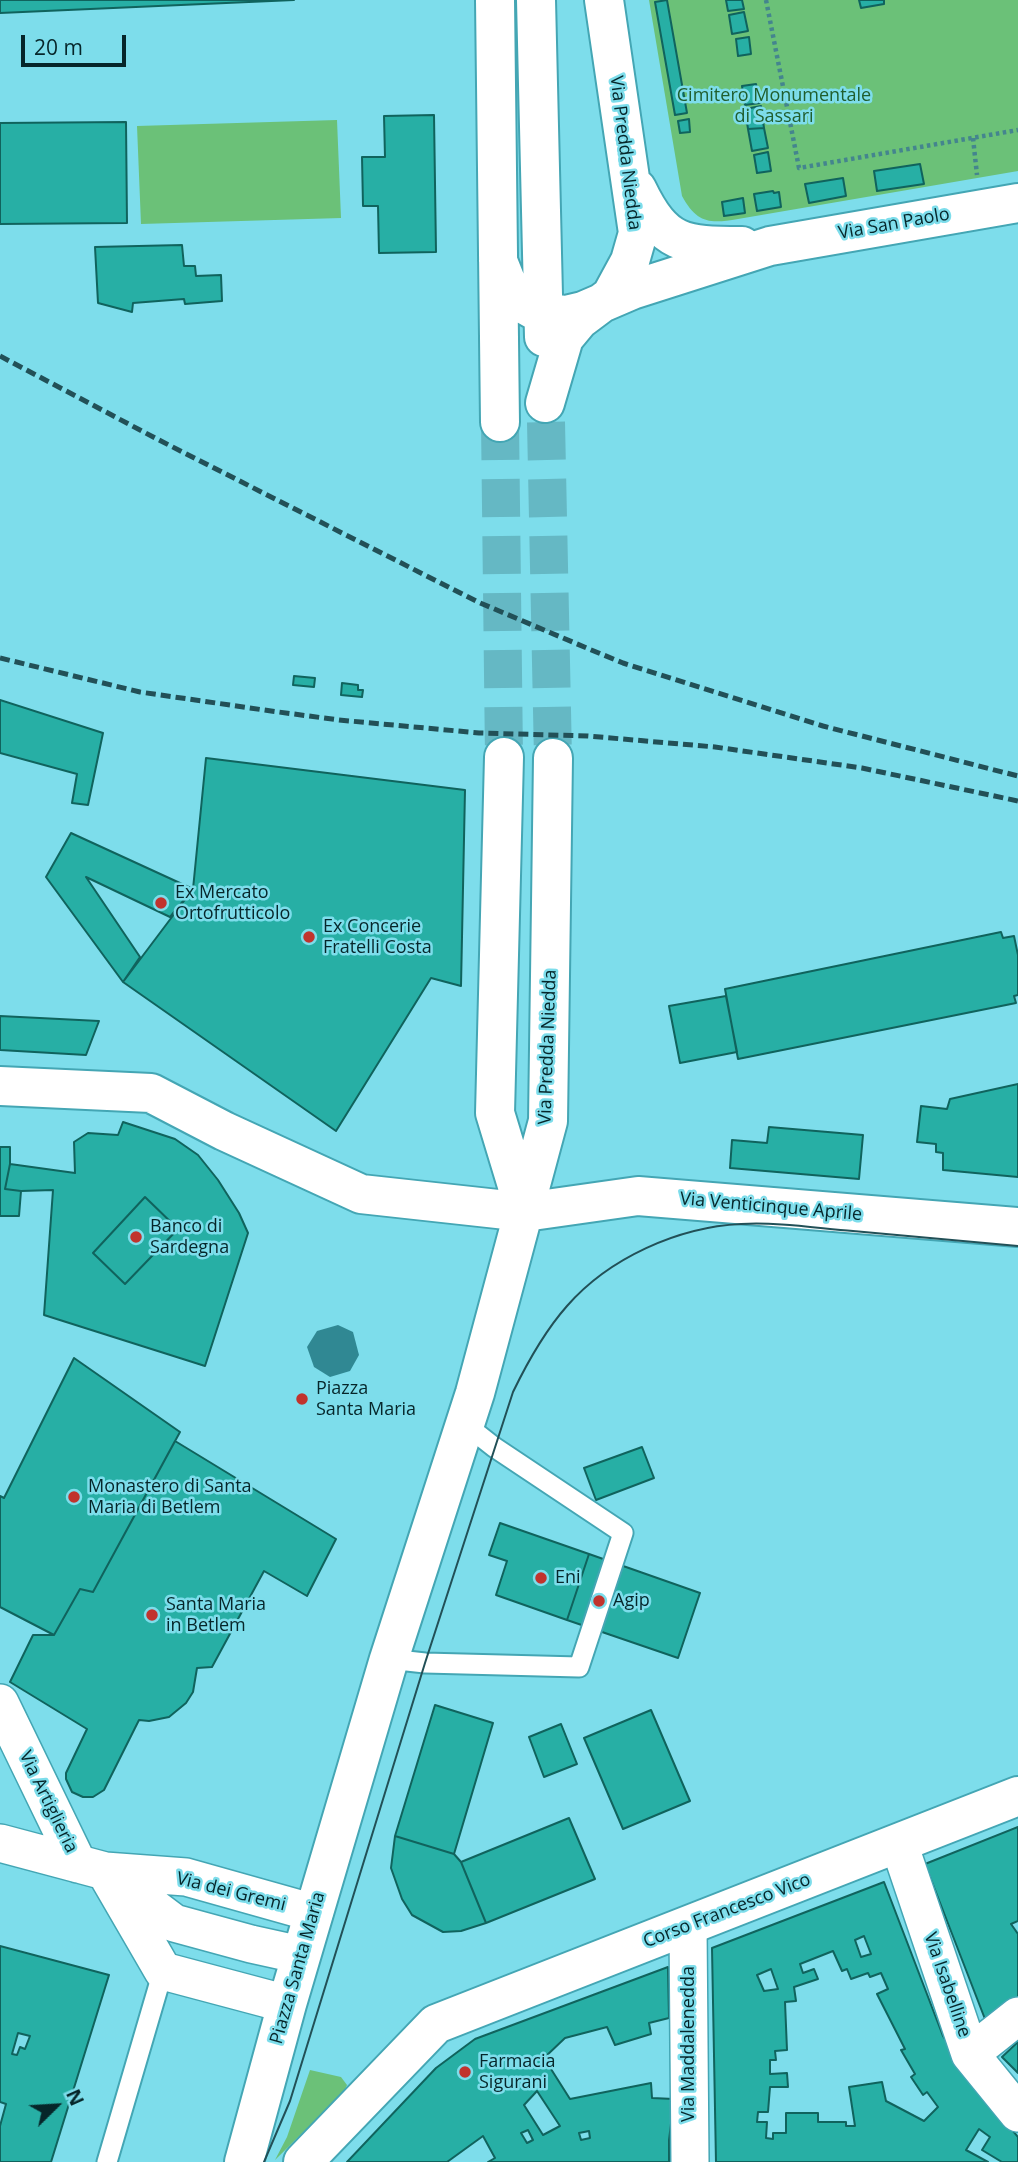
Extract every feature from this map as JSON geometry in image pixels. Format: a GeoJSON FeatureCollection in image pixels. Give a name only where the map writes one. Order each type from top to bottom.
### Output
{"type":"FeatureCollection","features":[{"type":"Feature","properties":{"kind":"main road"},"geometry":{"type":"LineString","coordinates":[[495,0],[500,422]]}},
{"type":"Feature","properties":{"kind":"main road","name":"Via Predda Niedda"},"geometry":{"type":"LineString","coordinates":[[536,0],[546,412],[564,338],[579,320],[611,296],[623,277],[638,233],[604,0]]}},
{"type":"Feature","properties":{"kind":"main road","name":"Via San Paolo"},"geometry":{"type":"LineString","coordinates":[[631,178],[650,215],[666,233],[685,243],[771,246]]}},
{"type":"Feature","properties":{"kind":"main road","name":"Via San Paolo"},"geometry":{"type":"LineString","coordinates":[[598,306],[632,290],[771,246],[1018,203]]}},
{"type":"Feature","properties":{"kind":"main road"},"geometry":{"type":"LineString","coordinates":[[498,261],[508,286],[520,302],[534,310],[566,315],[598,306]]}},
{"type":"Feature","properties":{"kind":"main road"},"geometry":{"type":"LineString","coordinates":[[504,757],[495,1113],[525,1212]]}},
{"type":"Feature","properties":{"kind":"main road","name":"Via Predda Niedda"},"geometry":{"type":"LineString","coordinates":[[525,1212],[548,1121],[553,758]]}},
{"type":"Feature","properties":{"kind":"main road","name":"Via Venticinque Aprile"},"geometry":{"type":"LineString","coordinates":[[0,1086],[151,1093],[223,1131],[361,1194],[525,1212],[638,1196],[1018,1227]]}},
{"type":"Feature","properties":{"kind":"main road","name":"Piazza Santa Maria"},"geometry":{"type":"LineString","coordinates":[[244,2162],[301,1955],[389,1659],[466,1424],[525,1212]]}},
{"type":"Feature","properties":{"kind":"main road","name":"Corso Francesco Vico"},"geometry":{"type":"LineString","coordinates":[[303,2162],[436,2024],[1018,1796]]}},
{"type":"Feature","properties":{"kind":"street","name":"Via Artiglieria"},"geometry":{"type":"LineString","coordinates":[[0,1703],[91,1867]]}},
{"type":"Feature","properties":{"kind":"street","name":"Via dei Gremi"},"geometry":{"type":"LineString","coordinates":[[0,1843],[91,1867],[186,1877],[314,1913]]}},
{"type":"Feature","properties":{"kind":"street","name":"Via Isabelline"},"geometry":{"type":"LineString","coordinates":[[900,1844],[970,2054],[1018,2113]]}},
{"type":"Feature","properties":{"kind":"street","name":"Via dei Gremi"},"geometry":{"type":"LineString","coordinates":[[91,1867],[174,1923],[301,1955]]}},
{"type":"Feature","properties":{"kind":"street"},"geometry":{"type":"LineString","coordinates":[[91,1867],[163,1971],[287,2004]]}},
{"type":"Feature","properties":{"kind":"street","name":"Via Maddalenedda"},"geometry":{"type":"LineString","coordinates":[[688,1926],[690,2162]]}},
{"type":"Feature","properties":{"kind":"street"},"geometry":{"type":"LineString","coordinates":[[970,2054],[1018,2016]]}},
{"type":"Feature","properties":{"kind":"lane"},"geometry":{"type":"LineString","coordinates":[[389,1659],[425,1663],[579,1667],[587,1643],[623,1533],[494,1447],[466,1424]]}},
{"type":"Feature","properties":{"kind":"lane"},"geometry":{"type":"LineString","coordinates":[[107,2162],[163,1971]]}},
{"type":"Feature","properties":{"kind":"path"},"geometry":{"type":"LineString","coordinates":[[766,0],[799,168],[1018,130]]}},
{"type":"Feature","properties":{"kind":"path"},"geometry":{"type":"LineString","coordinates":[[973,138],[978,178]]}},
{"type":"Feature","properties":{"kind":"green space","name":"Cimitero Monumentale di Sassari"},"geometry":{"type":"Polygon","coordinates":[[[649,0],[1018,0],[1018,171],[738,219],[705,219],[693,212],[682,196],[649,0]]]}},
{"type":"Feature","properties":{"kind":"green space"},"geometry":{"type":"Polygon","coordinates":[[[337,120],[341,218],[141,224],[137,126],[337,120]]]}},
{"type":"Feature","properties":{"kind":"green space"},"geometry":{"type":"Polygon","coordinates":[[[310,2070],[341,2077],[347,2085],[344,2092],[275,2160],[287,2137],[310,2070]]]}},
{"type":"Feature","properties":{"kind":"water"},"geometry":{"type":"Polygon","coordinates":[[[338,1325],[353,1332],[359,1355],[350,1371],[330,1377],[314,1367],[307,1347],[317,1331],[338,1325]]]}},
{"type":"Feature","properties":{"kind":"building"},"geometry":{"type":"Polygon","coordinates":[[[0,0],[294,0],[0,13],[0,0]]]}},
{"type":"Feature","properties":{"kind":"building"},"geometry":{"type":"Polygon","coordinates":[[[667,0],[687,113],[675,115],[655,2],[667,0]]]}},
{"type":"Feature","properties":{"kind":"building"},"geometry":{"type":"Polygon","coordinates":[[[726,0],[742,0],[744,9],[728,11],[726,0]]]}},
{"type":"Feature","properties":{"kind":"building"},"geometry":{"type":"Polygon","coordinates":[[[859,0],[884,0],[884,4],[861,8],[859,0]]]}},
{"type":"Feature","properties":{"kind":"building"},"geometry":{"type":"Polygon","coordinates":[[[744,12],[748,31],[732,34],[729,15],[744,12]]]}},
{"type":"Feature","properties":{"kind":"building"},"geometry":{"type":"Polygon","coordinates":[[[749,37],[751,54],[738,56],[736,39],[749,37]]]}},
{"type":"Feature","properties":{"kind":"building"},"geometry":{"type":"Polygon","coordinates":[[[756,84],[760,103],[745,105],[742,86],[756,84]]]}},
{"type":"Feature","properties":{"kind":"building"},"geometry":{"type":"Polygon","coordinates":[[[761,106],[764,128],[748,129],[745,109],[761,106]]]}},
{"type":"Feature","properties":{"kind":"building"},"geometry":{"type":"Polygon","coordinates":[[[434,115],[436,252],[379,253],[378,206],[363,206],[362,157],[385,157],[384,116],[434,115]]]}},
{"type":"Feature","properties":{"kind":"building"},"geometry":{"type":"Polygon","coordinates":[[[689,119],[690,132],[680,133],[678,121],[689,119]]]}},
{"type":"Feature","properties":{"kind":"building"},"geometry":{"type":"Polygon","coordinates":[[[126,122],[127,223],[0,224],[0,123],[126,122]]]}},
{"type":"Feature","properties":{"kind":"building"},"geometry":{"type":"Polygon","coordinates":[[[764,128],[768,148],[752,151],[748,129],[764,128]]]}},
{"type":"Feature","properties":{"kind":"building"},"geometry":{"type":"Polygon","coordinates":[[[768,152],[771,171],[757,173],[754,155],[768,152]]]}},
{"type":"Feature","properties":{"kind":"building"},"geometry":{"type":"Polygon","coordinates":[[[920,164],[924,184],[877,191],[874,171],[920,164]]]}},
{"type":"Feature","properties":{"kind":"building"},"geometry":{"type":"Polygon","coordinates":[[[843,178],[846,196],[809,203],[805,184],[843,178]]]}},
{"type":"Feature","properties":{"kind":"building"},"geometry":{"type":"Polygon","coordinates":[[[779,192],[781,207],[757,211],[754,194],[779,192]]]}},
{"type":"Feature","properties":{"kind":"building"},"geometry":{"type":"Polygon","coordinates":[[[743,198],[745,213],[724,216],[722,202],[743,198]]]}},
{"type":"Feature","properties":{"kind":"building"},"geometry":{"type":"Polygon","coordinates":[[[182,245],[184,266],[195,266],[196,276],[221,275],[222,301],[185,304],[184,299],[133,303],[132,312],[98,303],[95,247],[182,245]]]}},
{"type":"Feature","properties":{"kind":"building"},"geometry":{"type":"Polygon","coordinates":[[[294,676],[315,678],[314,687],[293,685],[294,676]]]}},
{"type":"Feature","properties":{"kind":"building"},"geometry":{"type":"Polygon","coordinates":[[[342,683],[358,685],[358,690],[363,690],[362,697],[341,695],[342,683]]]}},
{"type":"Feature","properties":{"kind":"building"},"geometry":{"type":"Polygon","coordinates":[[[0,700],[103,733],[88,805],[72,803],[77,774],[0,753],[0,700]]]}},
{"type":"Feature","properties":{"kind":"building","name":"Ex Concerie Fratelli Costa"},"geometry":{"type":"Polygon","coordinates":[[[206,758],[465,790],[461,986],[431,978],[336,1131],[123,982],[193,889],[206,758]]]}},
{"type":"Feature","properties":{"kind":"building","name":"Ex Mercato Ortofrutticolo"},"geometry":{"type":"Polygon","coordinates":[[[71,833],[193,889],[170,917],[86,877],[140,957],[123,982],[46,877],[71,833]]]}},
{"type":"Feature","properties":{"kind":"building"},"geometry":{"type":"Polygon","coordinates":[[[1001,932],[1003,938],[1014,936],[1018,955],[1018,995],[1014,996],[1016,1003],[738,1059],[725,989],[1001,932]]]}},
{"type":"Feature","properties":{"kind":"building"},"geometry":{"type":"Polygon","coordinates":[[[726,996],[737,1052],[680,1063],[669,1006],[726,996]]]}},
{"type":"Feature","properties":{"kind":"building"},"geometry":{"type":"Polygon","coordinates":[[[0,1016],[99,1021],[86,1055],[0,1050],[0,1016]]]}},
{"type":"Feature","properties":{"kind":"building"},"geometry":{"type":"Polygon","coordinates":[[[1018,1084],[1018,1177],[943,1170],[943,1153],[936,1152],[936,1144],[917,1142],[921,1106],[947,1109],[950,1099],[1018,1084]]]}},
{"type":"Feature","properties":{"kind":"building"},"geometry":{"type":"Polygon","coordinates":[[[123,1122],[175,1139],[198,1155],[218,1180],[248,1233],[205,1366],[44,1315],[53,1190],[5,1189],[10,1164],[75,1173],[74,1142],[88,1133],[118,1135],[123,1122]],[[145,1197],[93,1253],[125,1284],[178,1229],[145,1197]]]}},
{"type":"Feature","properties":{"kind":"building"},"geometry":{"type":"Polygon","coordinates":[[[769,1127],[863,1135],[859,1179],[730,1168],[732,1140],[767,1143],[769,1127]]]}},
{"type":"Feature","properties":{"kind":"building"},"geometry":{"type":"Polygon","coordinates":[[[0,1147],[10,1147],[5,1189],[21,1191],[19,1216],[0,1216],[0,1147]]]}},
{"type":"Feature","properties":{"kind":"building"},"geometry":{"type":"Polygon","coordinates":[[[145,1197],[178,1229],[125,1284],[93,1253],[145,1197]]]}},
{"type":"Feature","properties":{"kind":"building","name":"Monastero di Santa Maria di Betlem"},"geometry":{"type":"Polygon","coordinates":[[[74,1358],[180,1432],[93,1592],[80,1589],[54,1635],[0,1607],[0,1496],[4,1498],[74,1358]]]}},
{"type":"Feature","properties":{"kind":"building","name":"Santa Maria in Betlem"},"geometry":{"type":"Polygon","coordinates":[[[175,1441],[336,1539],[307,1596],[264,1571],[212,1667],[197,1668],[193,1692],[186,1703],[169,1717],[139,1720],[104,1790],[93,1797],[83,1797],[72,1792],[66,1773],[87,1729],[10,1682],[33,1635],[54,1635],[80,1589],[93,1592],[175,1441]]]}},
{"type":"Feature","properties":{"kind":"building"},"geometry":{"type":"Polygon","coordinates":[[[642,1447],[654,1478],[596,1500],[584,1468],[642,1447]]]}},
{"type":"Feature","properties":{"kind":"building","name":"Eni"},"geometry":{"type":"Polygon","coordinates":[[[500,1523],[589,1554],[567,1620],[496,1595],[507,1561],[489,1555],[500,1523]]]}},
{"type":"Feature","properties":{"kind":"building"},"geometry":{"type":"Polygon","coordinates":[[[589,1554],[700,1593],[678,1658],[567,1620],[589,1554]]]}},
{"type":"Feature","properties":{"kind":"building"},"geometry":{"type":"Polygon","coordinates":[[[435,1705],[493,1723],[454,1854],[395,1836],[435,1705]]]}},
{"type":"Feature","properties":{"kind":"building"},"geometry":{"type":"Polygon","coordinates":[[[651,1710],[690,1801],[623,1829],[584,1738],[651,1710]]]}},
{"type":"Feature","properties":{"kind":"building"},"geometry":{"type":"Polygon","coordinates":[[[561,1724],[577,1764],[544,1777],[529,1737],[561,1724]]]}},
{"type":"Feature","properties":{"kind":"building"},"geometry":{"type":"Polygon","coordinates":[[[569,1818],[595,1879],[486,1923],[461,1862],[569,1818]]]}},
{"type":"Feature","properties":{"kind":"building"},"geometry":{"type":"Polygon","coordinates":[[[1018,1827],[1018,1921],[1011,1924],[1018,1934],[1018,2007],[990,2032],[925,1864],[1018,1827]]]}},
{"type":"Feature","properties":{"kind":"building"},"geometry":{"type":"Polygon","coordinates":[[[395,1836],[454,1854],[461,1862],[486,1923],[461,1931],[443,1932],[412,1915],[402,1899],[391,1868],[395,1836]]]}},
{"type":"Feature","properties":{"kind":"building"},"geometry":{"type":"Polygon","coordinates":[[[884,1882],[943,2036],[973,2082],[1018,2137],[1018,2162],[1002,2162],[982,2150],[990,2137],[979,2129],[966,2150],[988,2162],[716,2162],[712,1948],[884,1882]],[[864,1936],[855,1940],[861,1957],[871,1954],[864,1936]],[[833,1951],[800,1964],[803,1973],[814,1969],[818,1979],[794,1987],[796,2001],[785,2002],[787,2050],[775,2051],[776,2060],[770,2060],[770,2074],[787,2073],[788,2087],[770,2087],[768,2112],[758,2112],[757,2122],[767,2122],[766,2138],[773,2139],[773,2133],[786,2133],[786,2113],[818,2113],[818,2122],[846,2122],[846,2126],[855,2126],[849,2087],[882,2082],[886,2101],[924,2121],[938,2107],[927,2092],[923,2095],[911,2077],[915,2074],[901,2050],[905,2049],[877,1994],[888,1989],[881,1973],[870,1977],[868,1973],[851,1979],[847,1969],[842,1971],[833,1951]],[[771,1969],[757,1975],[764,1991],[778,1989],[771,1969]]]}},
{"type":"Feature","properties":{"kind":"building"},"geometry":{"type":"Polygon","coordinates":[[[0,1946],[109,1975],[51,2162],[0,2162],[0,2126],[6,2104],[0,2102],[0,1946]],[[18,2033],[12,2054],[17,2055],[20,2047],[25,2049],[30,2036],[18,2033]]]}},
{"type":"Feature","properties":{"kind":"building"},"geometry":{"type":"Polygon","coordinates":[[[668,1967],[669,2018],[649,2023],[651,2034],[615,2045],[607,2027],[565,2038],[544,2058],[570,2099],[651,2083],[652,2098],[674,2099],[669,2162],[488,2162],[495,2158],[483,2136],[447,2162],[347,2162],[436,2068],[475,2039],[668,1967]],[[537,2091],[524,2105],[543,2135],[560,2126],[537,2091]],[[528,2130],[521,2133],[527,2143],[533,2140],[528,2130]],[[589,2131],[579,2133],[581,2140],[590,2138],[589,2131]]]}},
{"type":"Feature","properties":{"kind":"building"},"geometry":{"type":"Polygon","coordinates":[[[1018,2042],[1018,2073],[1002,2057],[1018,2042]]]}},
{"type":"Feature","properties":{"kind":"tunnel"},"geometry":{"type":"LineString","coordinates":[[500,422],[504,757]]}},
{"type":"Feature","properties":{"kind":"tunnel"},"geometry":{"type":"LineString","coordinates":[[546,422],[553,758]]}},
{"type":"Feature","properties":{"kind":"tram line"},"geometry":{"type":"LineString","coordinates":[[264,2162],[290,2101],[425,1663],[513,1392],[537,1347],[567,1306],[603,1273],[646,1248],[693,1231],[717,1226],[783,1225],[1018,1246]]}},
{"type":"Feature","properties":{"kind":"railway"},"geometry":{"type":"LineString","coordinates":[[0,356],[478,602],[589,649],[623,663],[823,726],[1018,776]]}},
{"type":"Feature","properties":{"kind":"railway"},"geometry":{"type":"LineString","coordinates":[[0,658],[140,692],[271,711],[479,733],[588,736],[715,747],[862,768],[1018,801]]}},
{"type":"Feature","properties":{"kind":"place","name":"Ex Mercato Ortofrutticolo"},"geometry":{"type":"Point","coordinates":[161,903]}},
{"type":"Feature","properties":{"kind":"place","name":"Ex Concerie Fratelli Costa"},"geometry":{"type":"Point","coordinates":[309,937]}},
{"type":"Feature","properties":{"kind":"place","name":"Banco di Sardegna"},"geometry":{"type":"Point","coordinates":[136,1237]}},
{"type":"Feature","properties":{"kind":"place","name":"Piazza Santa Maria"},"geometry":{"type":"Point","coordinates":[302,1399]}},
{"type":"Feature","properties":{"kind":"place","name":"Monastero di Santa Maria di Betlem"},"geometry":{"type":"Point","coordinates":[74,1497]}},
{"type":"Feature","properties":{"kind":"place","name":"Eni"},"geometry":{"type":"Point","coordinates":[541,1578]}},
{"type":"Feature","properties":{"kind":"place","name":"Agip"},"geometry":{"type":"Point","coordinates":[599,1601]}},
{"type":"Feature","properties":{"kind":"place","name":"Santa Maria in Betlem"},"geometry":{"type":"Point","coordinates":[152,1615]}},
{"type":"Feature","properties":{"kind":"place","name":"Farmacia Sigurani"},"geometry":{"type":"Point","coordinates":[465,2072]}}]}
